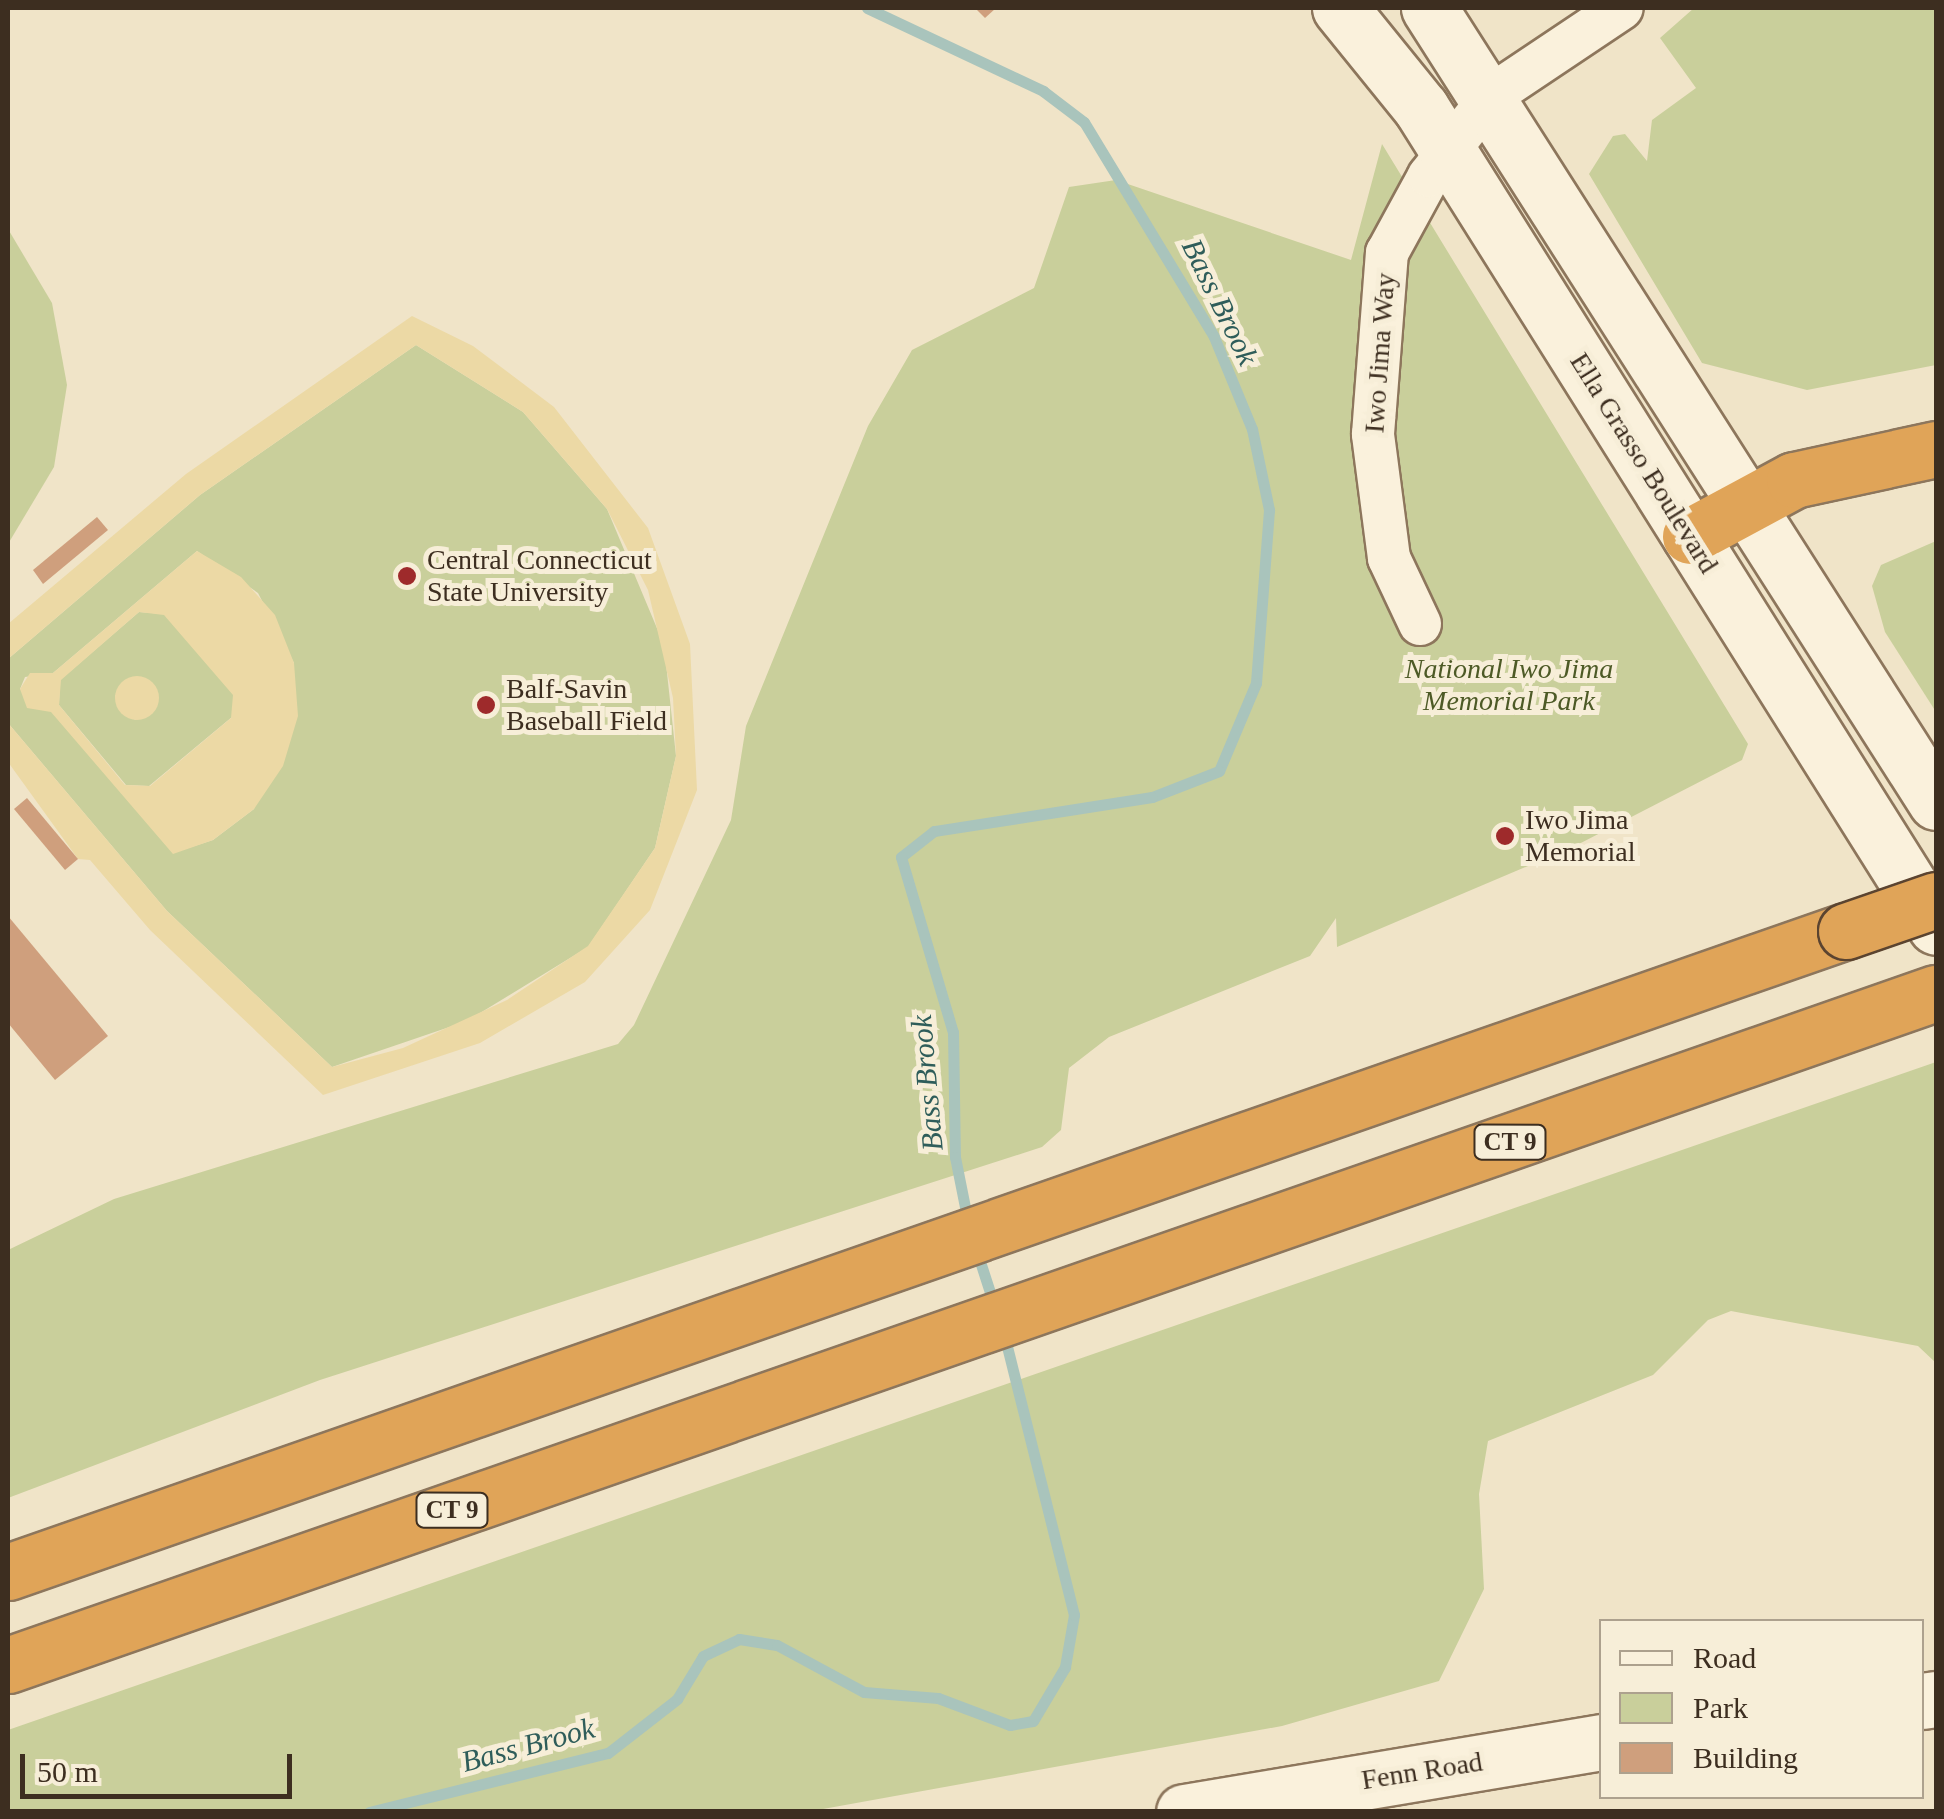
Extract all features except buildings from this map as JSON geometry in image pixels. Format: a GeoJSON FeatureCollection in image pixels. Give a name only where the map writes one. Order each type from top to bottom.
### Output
{"type":"FeatureCollection","features":[{"type":"Feature","properties":{"kind":"highway"},"geometry":{"type":"LineString","coordinates":[[1690,536],[1747,500],[1818,473],[1936,449]]}},
{"type":"Feature","properties":{"kind":"highway"},"geometry":{"type":"LineString","coordinates":[[8,1572],[1936,900]]}},
{"type":"Feature","properties":{"kind":"highway","name":"CT 9"},"geometry":{"type":"LineString","coordinates":[[8,1666],[1915,1001]]}},
{"type":"Feature","properties":{"kind":"main road","name":"Ella Grasso Boulevard"},"geometry":{"type":"LineString","coordinates":[[1340,8],[1448,151],[1936,927]]}},
{"type":"Feature","properties":{"kind":"main road"},"geometry":{"type":"LineString","coordinates":[[1428,8],[1492,95],[1936,802]]}},
{"type":"Feature","properties":{"kind":"main road","name":"Fenn Road"},"geometry":{"type":"LineString","coordinates":[[1184,1812],[1599,1743]]}},
{"type":"Feature","properties":{"kind":"street","name":"Iwo Jima Way"},"geometry":{"type":"LineString","coordinates":[[1420,624],[1390,558],[1373,434],[1387,253],[1448,151],[1492,95],[1622,8]]}},
{"type":"Feature","properties":{"kind":"green space"},"geometry":{"type":"Polygon","coordinates":[[[1694,8],[1936,8],[1936,365],[1807,390],[1702,363],[1589,174],[1613,136],[1625,134],[1647,161],[1652,120],[1696,88],[1660,38],[1694,8]]]}},
{"type":"Feature","properties":{"kind":"green space","name":"National Iwo Jima Memorial Park"},"geometry":{"type":"Polygon","coordinates":[[[1382,144],[1748,744],[1742,760],[1575,846],[1337,947],[1336,918],[1310,956],[1109,1037],[1069,1068],[1061,1130],[1042,1147],[320,1380],[8,1498],[8,1250],[114,1199],[618,1044],[634,1025],[731,820],[746,726],[868,426],[912,350],[1034,288],[1069,187],[1116,180],[1351,260],[1382,144]]]}},
{"type":"Feature","properties":{"kind":"green space"},"geometry":{"type":"Polygon","coordinates":[[[8,229],[52,303],[67,385],[54,467],[8,544],[8,229]]]}},
{"type":"Feature","properties":{"kind":"green space","name":"Balf-Savin Baseball Field"},"geometry":{"type":"Polygon","coordinates":[[[416,345],[523,412],[607,509],[664,645],[676,756],[655,848],[588,947],[467,1021],[332,1067],[167,911],[8,723],[8,659],[200,495],[416,345]],[[197,551],[53,673],[25,677],[20,689],[51,711],[173,853],[213,840],[254,809],[294,663],[258,593],[197,551]]]}},
{"type":"Feature","properties":{"kind":"green space"},"geometry":{"type":"Polygon","coordinates":[[[1936,541],[1936,712],[1885,632],[1872,586],[1881,565],[1936,541]]]}},
{"type":"Feature","properties":{"kind":"green space"},"geometry":{"type":"Polygon","coordinates":[[[139,612],[164,614],[234,695],[232,717],[149,786],[126,785],[59,705],[60,680],[139,612]],[[132,677],[115,696],[135,720],[158,704],[132,677]]]}},
{"type":"Feature","properties":{"kind":"green space"},"geometry":{"type":"Polygon","coordinates":[[[1936,1062],[1936,1363],[1918,1346],[1731,1311],[1708,1320],[1653,1375],[1488,1441],[1479,1494],[1484,1589],[1439,1681],[1282,1726],[812,1811],[8,1811],[8,1730],[1936,1062]]]}},
{"type":"Feature","properties":{"kind":"sand"},"geometry":{"type":"Polygon","coordinates":[[[412,316],[473,346],[554,407],[648,528],[690,644],[697,790],[650,910],[585,982],[480,1043],[323,1095],[150,930],[90,860],[78,859],[8,762],[8,723],[167,911],[332,1067],[403,1048],[507,1000],[588,946],[655,848],[676,756],[673,698],[648,590],[607,509],[523,412],[416,345],[200,495],[8,659],[8,624],[186,474],[412,316]]]}},
{"type":"Feature","properties":{"kind":"sand"},"geometry":{"type":"Polygon","coordinates":[[[197,551],[241,577],[275,615],[294,663],[298,716],[283,766],[254,809],[213,840],[173,854],[51,712],[27,708],[20,689],[30,673],[53,673],[197,551]],[[139,612],[61,680],[59,705],[125,785],[150,786],[231,718],[233,695],[164,615],[139,612]]]}},
{"type":"Feature","properties":{"kind":"sand"},"geometry":{"type":"Polygon","coordinates":[[[137,676],[152,683],[159,698],[152,713],[137,720],[122,713],[115,698],[122,683],[137,676]]]}},
{"type":"Feature","properties":{"kind":"waterway","name":"Bass Brook"},"geometry":{"type":"LineString","coordinates":[[867,8],[1043,91],[1084,122],[1214,337],[1252,429],[1269,510],[1256,683],[1219,771],[1152,797],[934,831],[901,857],[953,1032],[955,1157],[968,1222]]}},
{"type":"Feature","properties":{"kind":"waterway","name":"Bass Brook"},"geometry":{"type":"LineString","coordinates":[[976,1249],[995,1308]]}},
{"type":"Feature","properties":{"kind":"waterway","name":"Bass Brook"},"geometry":{"type":"LineString","coordinates":[[369,1812],[608,1753],[677,1699],[703,1656],[739,1639],[777,1645],[864,1692],[938,1698],[1010,1725],[1033,1721],[1065,1667],[1074,1615],[1004,1335]]}},
{"type":"Feature","properties":{"kind":"place","name":"Central Connecticut State University"},"geometry":{"type":"Point","coordinates":[407,576]}},
{"type":"Feature","properties":{"kind":"place","name":"Balf-Savin Baseball Field"},"geometry":{"type":"Point","coordinates":[486,705]}},
{"type":"Feature","properties":{"kind":"place","name":"Iwo Jima Memorial"},"geometry":{"type":"Point","coordinates":[1505,836]}}]}
